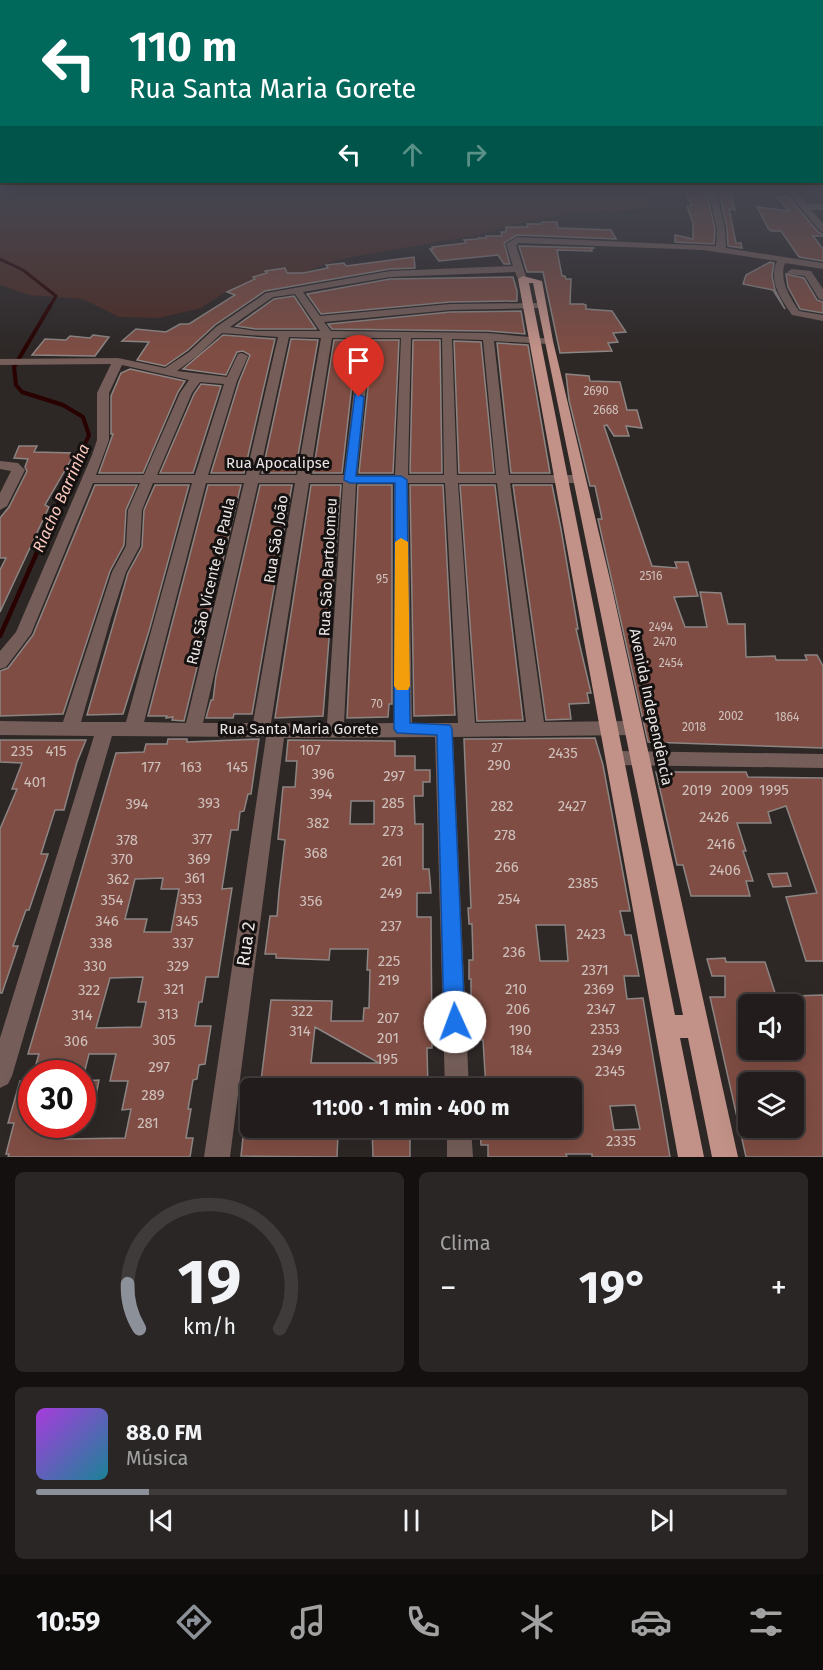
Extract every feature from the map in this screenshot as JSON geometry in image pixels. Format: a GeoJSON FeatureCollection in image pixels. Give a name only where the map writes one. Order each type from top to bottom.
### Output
{"type":"FeatureCollection","features":[{"type":"Feature","properties":{"kind":"main road","name":"Avenida Independência"},"geometry":{"type":"LineString","coordinates":[[520,274],[535,305],[542,341],[561,400],[604,588],[725,1157]]}},
{"type":"Feature","properties":{"kind":"main road","name":"Avenida Independência"},"geometry":{"type":"LineString","coordinates":[[542,341],[546,400],[560,479],[616,758],[691,1157]]}},
{"type":"Feature","properties":{"kind":"main road"},"geometry":{"type":"LineString","coordinates":[[546,400],[561,400]]}},
{"type":"Feature","properties":{"kind":"main road"},"geometry":{"type":"LineString","coordinates":[[582,588],[604,588]]}},
{"type":"Feature","properties":{"kind":"main road"},"geometry":{"type":"LineString","coordinates":[[666,1027],[698,1026]]}},
{"type":"Feature","properties":{"kind":"street","name":"Avenida Independência"},"geometry":{"type":"LineString","coordinates":[[511,244],[520,274]]}},
{"type":"Feature","properties":{"kind":"street","name":"Avenida Independência"},"geometry":{"type":"LineString","coordinates":[[632,244],[721,248]]}},
{"type":"Feature","properties":{"kind":"street"},"geometry":{"type":"LineString","coordinates":[[721,244],[721,248],[823,266]]}},
{"type":"Feature","properties":{"kind":"street"},"geometry":{"type":"LineString","coordinates":[[782,260],[778,271],[781,289],[796,314],[823,318]]}},
{"type":"Feature","properties":{"kind":"street"},"geometry":{"type":"LineString","coordinates":[[778,271],[808,273],[823,297]]}},
{"type":"Feature","properties":{"kind":"street"},"geometry":{"type":"LineString","coordinates":[[174,373],[225,330],[268,301],[299,292],[392,276],[485,272],[520,274]]}},
{"type":"Feature","properties":{"kind":"street"},"geometry":{"type":"LineString","coordinates":[[299,292],[327,333]]}},
{"type":"Feature","properties":{"kind":"street"},"geometry":{"type":"LineString","coordinates":[[318,319],[450,307],[535,305]]}},
{"type":"Feature","properties":{"kind":"street"},"geometry":{"type":"LineString","coordinates":[[225,330],[284,334],[488,336],[542,341]]}},
{"type":"Feature","properties":{"kind":"street","name":"Rua São João"},"geometry":{"type":"LineString","coordinates":[[268,730],[303,480],[327,333]]}},
{"type":"Feature","properties":{"kind":"street","name":"Rua São Vicente de Paula"},"geometry":{"type":"LineString","coordinates":[[193,729],[284,334]]}},
{"type":"Feature","properties":{"kind":"street","name":"Rua São Bartolomeu"},"geometry":{"type":"LineString","coordinates":[[335,730],[350,480],[366,334]]}},
{"type":"Feature","properties":{"kind":"street"},"geometry":{"type":"LineString","coordinates":[[402,729],[401,480],[406,335]]}},
{"type":"Feature","properties":{"kind":"street"},"geometry":{"type":"LineString","coordinates":[[447,335],[451,480],[467,729]]}},
{"type":"Feature","properties":{"kind":"street"},"geometry":{"type":"LineString","coordinates":[[488,336],[503,480],[536,728]]}},
{"type":"Feature","properties":{"kind":"street"},"geometry":{"type":"LineString","coordinates":[[133,729],[200,479],[231,381],[242,356]]}},
{"type":"Feature","properties":{"kind":"street"},"geometry":{"type":"LineString","coordinates":[[0,663],[23,634],[103,440],[103,393],[118,361]]}},
{"type":"Feature","properties":{"kind":"street"},"geometry":{"type":"LineString","coordinates":[[5,362],[118,361],[197,378],[231,381]]}},
{"type":"Feature","properties":{"kind":"street"},"geometry":{"type":"LineString","coordinates":[[70,728],[103,618],[119,572],[133,546],[135,510],[186,393],[197,378]]}},
{"type":"Feature","properties":{"kind":"street"},"geometry":{"type":"LineString","coordinates":[[0,506],[18,470],[17,467],[4,465]]}},
{"type":"Feature","properties":{"kind":"street","name":"Rua Apocalipse"},"geometry":{"type":"LineString","coordinates":[[87,479],[578,479]]}},
{"type":"Feature","properties":{"kind":"street","name":"Rua Santa Maria Gorete"},"geometry":{"type":"LineString","coordinates":[[0,728],[268,730],[633,728]]}},
{"type":"Feature","properties":{"kind":"street"},"geometry":{"type":"LineString","coordinates":[[0,1076],[105,729]]}},
{"type":"Feature","properties":{"kind":"street"},"geometry":{"type":"LineString","coordinates":[[444,729],[457,1078]]}},
{"type":"Feature","properties":{"kind":"street","name":"Rua 2"},"geometry":{"type":"LineString","coordinates":[[217,1157],[268,730]]}},
{"type":"Feature","properties":{"kind":"street"},"geometry":{"type":"LineString","coordinates":[[616,758],[823,761]]}},
{"type":"Feature","properties":{"kind":"street"},"geometry":{"type":"LineString","coordinates":[[459,1138],[460,1157]]}},
{"type":"Feature","properties":{"kind":"shaded area"},"geometry":{"type":"Polygon","coordinates":[[[0,244],[426,244],[336,260],[289,279],[227,291],[201,308],[159,318],[119,317],[83,299],[29,295],[0,285],[0,244]]]}},
{"type":"Feature","properties":{"kind":"building"},"geometry":{"type":"Polygon","coordinates":[[[458,244],[504,244],[510,264],[504,264],[498,255],[439,261],[430,249],[433,249],[432,247],[458,244]]]}},
{"type":"Feature","properties":{"kind":"building"},"geometry":{"type":"Polygon","coordinates":[[[728,244],[741,244],[742,248],[728,246],[728,244]]]}},
{"type":"Feature","properties":{"kind":"building"},"geometry":{"type":"Polygon","coordinates":[[[790,244],[819,244],[823,249],[823,261],[799,257],[790,244]]]}},
{"type":"Feature","properties":{"kind":"building"},"geometry":{"type":"Polygon","coordinates":[[[519,246],[595,248],[592,248],[592,251],[557,250],[562,276],[571,279],[570,304],[583,304],[586,305],[586,309],[612,311],[626,332],[613,333],[618,342],[608,343],[612,351],[560,353],[543,272],[527,272],[519,246]]]}},
{"type":"Feature","properties":{"kind":"building"},"geometry":{"type":"Polygon","coordinates":[[[414,257],[415,268],[390,269],[265,291],[215,325],[188,350],[165,366],[137,360],[149,342],[122,341],[136,329],[166,332],[180,324],[189,324],[235,295],[227,292],[255,279],[253,277],[267,273],[265,271],[285,268],[287,273],[303,273],[328,268],[326,265],[344,263],[346,266],[414,257]]]}},
{"type":"Feature","properties":{"kind":"building"},"geometry":{"type":"Polygon","coordinates":[[[770,262],[774,263],[772,276],[775,290],[785,309],[773,290],[743,284],[746,275],[770,262]]]}},
{"type":"Feature","properties":{"kind":"building"},"geometry":{"type":"Polygon","coordinates":[[[786,274],[804,278],[817,300],[823,302],[823,313],[800,309],[788,287],[786,274]]]}},
{"type":"Feature","properties":{"kind":"building"},"geometry":{"type":"Polygon","coordinates":[[[513,277],[517,301],[450,302],[321,314],[307,294],[390,279],[513,277]]]}},
{"type":"Feature","properties":{"kind":"building"},"geometry":{"type":"Polygon","coordinates":[[[294,296],[316,329],[256,329],[236,326],[274,299],[294,296]]]}},
{"type":"Feature","properties":{"kind":"building"},"geometry":{"type":"Polygon","coordinates":[[[521,311],[525,334],[488,331],[332,329],[328,324],[450,312],[521,311]]]}},
{"type":"Feature","properties":{"kind":"building"},"geometry":{"type":"Polygon","coordinates":[[[93,335],[109,337],[95,356],[32,355],[45,339],[66,340],[70,336],[90,338],[93,335]]]}},
{"type":"Feature","properties":{"kind":"building"},"geometry":{"type":"Polygon","coordinates":[[[223,335],[275,339],[244,473],[211,473],[239,382],[250,355],[243,351],[237,352],[226,375],[183,369],[223,335]]]}},
{"type":"Feature","properties":{"kind":"building"},"geometry":{"type":"Polygon","coordinates":[[[291,339],[318,340],[295,473],[262,473],[291,339]]]}},
{"type":"Feature","properties":{"kind":"building"},"geometry":{"type":"Polygon","coordinates":[[[334,340],[357,340],[342,473],[313,473],[334,340]]]}},
{"type":"Feature","properties":{"kind":"building"},"geometry":{"type":"Polygon","coordinates":[[[373,340],[399,340],[393,473],[359,473],[373,340]]]}},
{"type":"Feature","properties":{"kind":"building"},"geometry":{"type":"Polygon","coordinates":[[[413,340],[440,340],[442,473],[410,473],[413,340]]]}},
{"type":"Feature","properties":{"kind":"building"},"geometry":{"type":"Polygon","coordinates":[[[454,341],[481,342],[494,473],[459,473],[454,341]]]}},
{"type":"Feature","properties":{"kind":"building"},"geometry":{"type":"Polygon","coordinates":[[[497,343],[528,345],[550,473],[511,473],[497,343]]]}},
{"type":"Feature","properties":{"kind":"building"},"geometry":{"type":"Polygon","coordinates":[[[130,369],[185,381],[143,473],[99,473],[113,434],[111,434],[111,396],[121,373],[130,369]]]}},
{"type":"Feature","properties":{"kind":"building"},"geometry":{"type":"Polygon","coordinates":[[[566,374],[589,376],[590,381],[620,382],[627,410],[637,410],[642,428],[626,426],[629,436],[614,436],[607,425],[604,426],[652,566],[677,568],[675,562],[688,562],[698,596],[674,597],[685,627],[707,627],[700,592],[721,593],[728,624],[745,624],[746,657],[775,656],[776,660],[807,660],[805,655],[817,655],[823,666],[823,748],[648,742],[598,519],[602,519],[595,486],[590,486],[569,400],[566,374]]]}},
{"type":"Feature","properties":{"kind":"building"},"geometry":{"type":"Polygon","coordinates":[[[201,384],[221,386],[193,473],[160,473],[194,394],[201,384]]]}},
{"type":"Feature","properties":{"kind":"building"},"geometry":{"type":"Polygon","coordinates":[[[19,446],[37,446],[34,452],[75,453],[45,505],[49,507],[0,612],[0,570],[6,558],[0,558],[0,518],[9,507],[27,471],[25,467],[28,459],[14,458],[19,446]]]}},
{"type":"Feature","properties":{"kind":"building"},"geometry":{"type":"Polygon","coordinates":[[[95,485],[137,485],[126,510],[124,545],[110,571],[63,714],[0,716],[0,671],[8,668],[33,635],[95,485]]]}},
{"type":"Feature","properties":{"kind":"building"},"geometry":{"type":"Polygon","coordinates":[[[155,485],[189,485],[149,631],[123,714],[87,715],[128,573],[142,547],[144,510],[155,485]]]}},
{"type":"Feature","properties":{"kind":"building"},"geometry":{"type":"Polygon","coordinates":[[[208,485],[241,485],[184,721],[172,720],[173,717],[166,718],[167,716],[148,716],[208,485]]]}},
{"type":"Feature","properties":{"kind":"building"},"geometry":{"type":"Polygon","coordinates":[[[260,485],[292,485],[252,714],[234,714],[233,718],[206,718],[211,700],[213,700],[216,676],[260,485]]]}},
{"type":"Feature","properties":{"kind":"building"},"geometry":{"type":"Polygon","coordinates":[[[311,485],[341,485],[323,716],[275,718],[311,485]]]}},
{"type":"Feature","properties":{"kind":"building"},"geometry":{"type":"Polygon","coordinates":[[[358,485],[392,485],[392,704],[389,704],[388,717],[347,718],[358,485]]]}},
{"type":"Feature","properties":{"kind":"building"},"geometry":{"type":"Polygon","coordinates":[[[410,485],[443,485],[455,715],[414,716],[410,485]]]}},
{"type":"Feature","properties":{"kind":"building"},"geometry":{"type":"Polygon","coordinates":[[[460,485],[495,485],[523,720],[477,721],[460,485]]]}},
{"type":"Feature","properties":{"kind":"building"},"geometry":{"type":"Polygon","coordinates":[[[513,485],[552,485],[578,629],[576,629],[591,693],[587,693],[589,703],[569,704],[571,719],[546,720],[513,485]]]}},
{"type":"Feature","properties":{"kind":"building"},"geometry":{"type":"Polygon","coordinates":[[[595,738],[603,765],[630,911],[620,911],[625,935],[631,935],[639,976],[624,976],[627,999],[643,998],[670,1157],[592,1157],[592,1154],[566,1154],[567,1157],[488,1157],[488,1145],[481,1145],[481,1138],[582,1138],[582,1078],[485,1078],[483,1040],[476,1040],[474,1000],[471,1000],[471,979],[469,979],[469,960],[473,960],[472,924],[469,924],[468,908],[471,908],[464,739],[595,738]],[[536,925],[540,961],[568,961],[565,925],[536,925]],[[635,1105],[610,1106],[614,1130],[640,1129],[635,1105]]]}},
{"type":"Feature","properties":{"kind":"building"},"geometry":{"type":"Polygon","coordinates":[[[168,739],[187,739],[187,742],[259,739],[251,794],[248,794],[244,811],[240,812],[238,830],[231,830],[222,889],[232,888],[218,977],[206,977],[195,1026],[211,1026],[205,1064],[199,1065],[197,1079],[193,1080],[188,1109],[191,1109],[186,1138],[193,1138],[190,1157],[8,1157],[9,1154],[6,1154],[14,1123],[8,1123],[18,1088],[18,1138],[125,1138],[131,1109],[122,1110],[128,1081],[110,1081],[116,1054],[89,1054],[88,1060],[37,1060],[39,1054],[28,1054],[116,753],[144,752],[146,744],[167,744],[168,739]],[[163,878],[135,879],[125,919],[147,919],[144,932],[171,932],[179,889],[161,889],[163,878]],[[143,977],[110,978],[96,1028],[141,1027],[146,1002],[138,1002],[143,977]]]}},
{"type":"Feature","properties":{"kind":"building"},"geometry":{"type":"Polygon","coordinates":[[[0,740],[86,740],[77,762],[64,810],[55,810],[41,854],[48,854],[29,910],[26,910],[13,946],[18,946],[2,993],[0,993],[0,829],[17,789],[12,789],[22,763],[0,762],[0,740]]]}},
{"type":"Feature","properties":{"kind":"building"},"geometry":{"type":"Polygon","coordinates":[[[288,740],[395,741],[395,756],[415,756],[415,770],[430,770],[430,782],[423,782],[423,796],[414,796],[415,824],[423,824],[423,869],[429,869],[431,893],[417,893],[417,917],[431,917],[432,1048],[427,1048],[428,1078],[261,1078],[271,1000],[332,1001],[331,1021],[363,1021],[364,1008],[369,1008],[368,949],[330,949],[329,960],[276,958],[276,954],[265,954],[270,916],[277,916],[285,840],[278,839],[283,787],[295,787],[297,761],[286,761],[288,740]],[[351,801],[350,824],[374,824],[374,801],[351,801]],[[315,1027],[311,1063],[379,1063],[315,1027]]]}},
{"type":"Feature","properties":{"kind":"building"},"geometry":{"type":"Polygon","coordinates":[[[656,772],[746,772],[748,777],[823,778],[823,961],[806,961],[786,897],[817,893],[786,806],[768,812],[771,823],[737,823],[753,881],[746,881],[750,896],[691,896],[683,865],[677,865],[656,772]]]}},
{"type":"Feature","properties":{"kind":"building"},"geometry":{"type":"Polygon","coordinates":[[[787,873],[791,886],[773,887],[768,874],[787,873]]]}},
{"type":"Feature","properties":{"kind":"building"},"geometry":{"type":"Polygon","coordinates":[[[725,958],[726,962],[765,962],[775,994],[738,994],[738,1060],[804,1060],[804,996],[823,995],[823,1157],[746,1157],[742,1138],[804,1138],[804,1072],[738,1072],[738,1121],[710,997],[725,997],[725,976],[712,976],[707,959],[725,958]]]}},
{"type":"Feature","properties":{"kind":"building"},"geometry":{"type":"Polygon","coordinates":[[[243,1138],[338,1138],[337,1157],[241,1156],[243,1138]]]}},
{"type":"Feature","properties":{"kind":"building"},"geometry":{"type":"Polygon","coordinates":[[[372,1138],[410,1138],[410,1157],[373,1157],[372,1138]]]}},
{"type":"Feature","properties":{"kind":"waterway","name":"Riacho Barrinha"},"geometry":{"type":"LineString","coordinates":[[0,259],[23,270],[56,296],[49,308]]}},
{"type":"Feature","properties":{"kind":"waterway","name":"Riacho Barrinha"},"geometry":{"type":"LineString","coordinates":[[50,306],[14,367],[16,385],[22,392],[63,405],[83,417],[89,435],[80,455]]}},
{"type":"Feature","properties":{"kind":"waterway","name":"Riacho Barrinha"},"geometry":{"type":"LineString","coordinates":[[0,636],[81,453]]}},
{"type":"Feature","properties":{"kind":"slow traffic"},"geometry":{"type":"LineString","coordinates":[[401,542],[402,686]]}},
{"type":"Feature","properties":{"kind":"route"},"geometry":{"type":"LineString","coordinates":[[359,397],[350,480],[401,480],[402,729],[444,729],[455,1022]]}}]}
